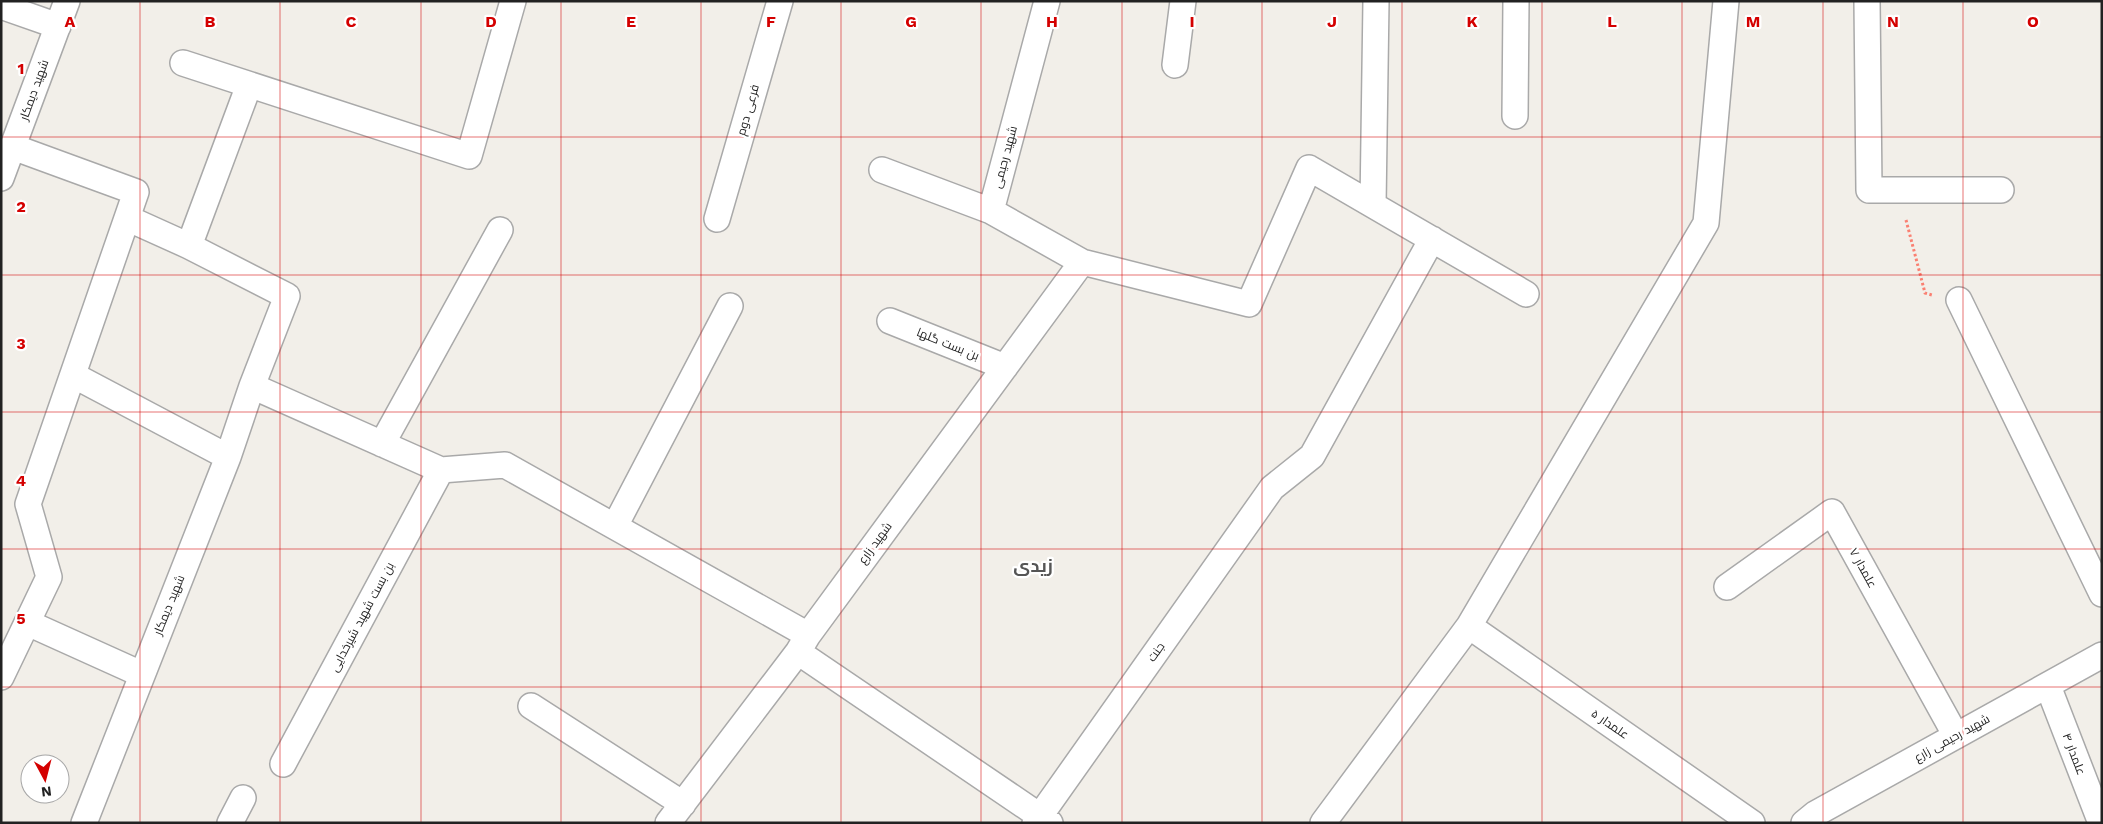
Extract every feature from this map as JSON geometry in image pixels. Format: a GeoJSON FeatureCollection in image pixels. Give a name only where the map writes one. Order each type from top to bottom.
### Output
{"type":"FeatureCollection","features":[{"type":"Feature","properties":{"kind":"street","name":"شهید دیمکار"},"geometry":{"type":"LineString","coordinates":[[1,178],[67,1]]}},
{"type":"Feature","properties":{"kind":"street"},"geometry":{"type":"LineString","coordinates":[[183,62],[249,86],[469,156],[513,1]]}},
{"type":"Feature","properties":{"kind":"street","name":"فرعی دوم"},"geometry":{"type":"LineString","coordinates":[[717,219],[780,1]]}},
{"type":"Feature","properties":{"kind":"street","name":"شهید رحیمی"},"geometry":{"type":"LineString","coordinates":[[991,211],[1046,1]]}},
{"type":"Feature","properties":{"kind":"street"},"geometry":{"type":"LineString","coordinates":[[1175,65],[1183,1]]}},
{"type":"Feature","properties":{"kind":"street"},"geometry":{"type":"LineString","coordinates":[[1373,205],[1376,1]]}},
{"type":"Feature","properties":{"kind":"street"},"geometry":{"type":"LineString","coordinates":[[1515,116],[1516,1]]}},
{"type":"Feature","properties":{"kind":"street"},"geometry":{"type":"LineString","coordinates":[[1322,823],[1469,626],[1706,223],[1726,1]]}},
{"type":"Feature","properties":{"kind":"street"},"geometry":{"type":"LineString","coordinates":[[1867,1],[1869,190],[2001,190]]}},
{"type":"Feature","properties":{"kind":"street"},"geometry":{"type":"LineString","coordinates":[[1,6],[58,26]]}},
{"type":"Feature","properties":{"kind":"street"},"geometry":{"type":"LineString","coordinates":[[127,218],[189,246],[249,86]]}},
{"type":"Feature","properties":{"kind":"street"},"geometry":{"type":"LineString","coordinates":[[1,677],[49,577],[28,504],[136,192],[13,147]]}},
{"type":"Feature","properties":{"kind":"street"},"geometry":{"type":"LineString","coordinates":[[882,170],[991,211],[1082,262],[1248,304],[1309,168],[1526,294]]}},
{"type":"Feature","properties":{"kind":"street"},"geometry":{"type":"LineString","coordinates":[[382,444],[500,230]]}},
{"type":"Feature","properties":{"kind":"street","name":"جنت"},"geometry":{"type":"LineString","coordinates":[[1042,820],[1272,488],[1312,456],[1432,239]]}},
{"type":"Feature","properties":{"kind":"street","name":"شهید دیمکار"},"geometry":{"type":"LineString","coordinates":[[84,823],[141,674],[228,457],[252,386],[287,296],[189,246]]}},
{"type":"Feature","properties":{"kind":"street","name":"شهید زارع"},"geometry":{"type":"LineString","coordinates":[[675,813],[803,643],[1082,262]]}},
{"type":"Feature","properties":{"kind":"street"},"geometry":{"type":"LineString","coordinates":[[1959,300],[2102,594]]}},
{"type":"Feature","properties":{"kind":"street"},"geometry":{"type":"LineString","coordinates":[[615,526],[730,306]]}},
{"type":"Feature","properties":{"kind":"street","name":"بن بست گلها"},"geometry":{"type":"LineString","coordinates":[[890,321],[1005,367]]}},
{"type":"Feature","properties":{"kind":"street"},"geometry":{"type":"LineString","coordinates":[[73,375],[228,457]]}},
{"type":"Feature","properties":{"kind":"street"},"geometry":{"type":"LineString","coordinates":[[252,386],[441,470],[505,464],[615,526],[803,643],[1042,820]]}},
{"type":"Feature","properties":{"kind":"street","name":"بن بست شهید شیرخدایی"},"geometry":{"type":"LineString","coordinates":[[283,764],[441,470]]}},
{"type":"Feature","properties":{"kind":"street","name":"علمدار ۷"},"geometry":{"type":"LineString","coordinates":[[1727,587],[1832,512],[1956,736]]}},
{"type":"Feature","properties":{"kind":"street"},"geometry":{"type":"LineString","coordinates":[[28,623],[141,674]]}},
{"type":"Feature","properties":{"kind":"street","name":"علمدار ۵"},"geometry":{"type":"LineString","coordinates":[[1469,626],[1752,823]]}},
{"type":"Feature","properties":{"kind":"street","name":"شهید رحیمی زارع"},"geometry":{"type":"LineString","coordinates":[[1804,823],[1815,814],[2102,655]]}},
{"type":"Feature","properties":{"kind":"street","name":"علمدار ۴"},"geometry":{"type":"LineString","coordinates":[[2048,686],[2101,823]]}},
{"type":"Feature","properties":{"kind":"street"},"geometry":{"type":"LineString","coordinates":[[531,706],[675,813]]}},
{"type":"Feature","properties":{"kind":"street"},"geometry":{"type":"LineString","coordinates":[[230,823],[243,798]]}},
{"type":"Feature","properties":{"kind":"path"},"geometry":{"type":"LineString","coordinates":[[1899,190],[1925,294],[1959,300]]}},
{"type":"Feature","properties":{"kind":"district","name":"زیدی"},"geometry":{"type":"Point","coordinates":[1033,565]}}]}
